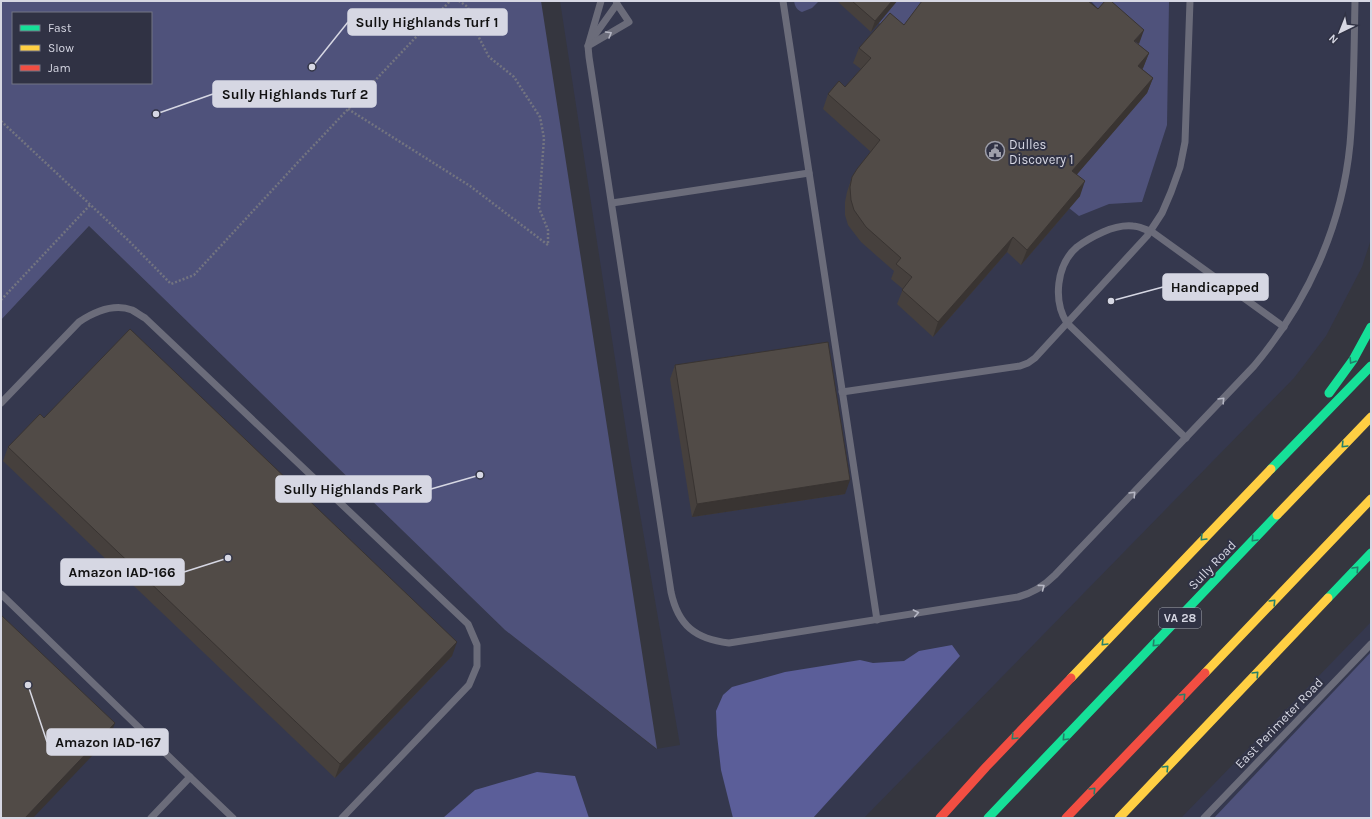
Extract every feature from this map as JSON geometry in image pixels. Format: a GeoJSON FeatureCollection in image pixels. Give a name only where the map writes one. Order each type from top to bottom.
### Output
{"type":"FeatureCollection","features":[{"type":"Feature","properties":{"kind":"highway"},"geometry":{"type":"LineString","coordinates":[[1322,403],[1353,360],[1371,327]]}},
{"type":"Feature","properties":{"kind":"highway"},"geometry":{"type":"LineString","coordinates":[[940,818],[986,767],[1230,510],[1371,366]]}},
{"type":"Feature","properties":{"kind":"highway","name":"Sully Road"},"geometry":{"type":"LineString","coordinates":[[988,818],[1371,417]]}},
{"type":"Feature","properties":{"kind":"highway"},"geometry":{"type":"LineString","coordinates":[[1230,510],[1308,418]]}},
{"type":"Feature","properties":{"kind":"highway"},"geometry":{"type":"LineString","coordinates":[[1066,818],[1371,499]]}},
{"type":"Feature","properties":{"kind":"highway"},"geometry":{"type":"LineString","coordinates":[[1119,818],[1371,553]]}},
{"type":"Feature","properties":{"kind":"highway"},"geometry":{"type":"LineString","coordinates":[[1300,628],[1371,566]]}},
{"type":"Feature","properties":{"kind":"lane"},"geometry":{"type":"LineString","coordinates":[[601,1],[588,46],[671,592],[680,618],[692,630],[710,640],[728,643],[1018,597],[1032,593],[1055,575],[1254,366],[1284,327],[1301,300],[1318,265],[1334,223],[1344,186],[1351,131],[1355,1]]}},
{"type":"Feature","properties":{"kind":"lane"},"geometry":{"type":"LineString","coordinates":[[782,1],[877,620]]}},
{"type":"Feature","properties":{"kind":"lane"},"geometry":{"type":"LineString","coordinates":[[842,392],[1020,366],[1028,363],[1035,358],[1067,324],[1151,231],[1162,213],[1171,192],[1180,167],[1185,142],[1190,1]]}},
{"type":"Feature","properties":{"kind":"lane"},"geometry":{"type":"LineString","coordinates":[[616,3],[629,22],[588,46],[616,3]]}},
{"type":"Feature","properties":{"kind":"lane"},"geometry":{"type":"LineString","coordinates":[[612,203],[809,173]]}},
{"type":"Feature","properties":{"kind":"lane"},"geometry":{"type":"LineString","coordinates":[[1186,438],[1067,324],[1062,315],[1058,290],[1060,276],[1076,248],[1091,237],[1114,228],[1133,226],[1151,231],[1284,327]]}},
{"type":"Feature","properties":{"kind":"lane"},"geometry":{"type":"LineString","coordinates":[[1,403],[79,322],[92,314],[107,309],[121,308],[132,310],[145,318],[468,624],[477,645],[477,666],[469,685],[342,818]]}},
{"type":"Feature","properties":{"kind":"lane"},"geometry":{"type":"LineString","coordinates":[[1,594],[233,818]]}},
{"type":"Feature","properties":{"kind":"lane","name":"East Perimeter Road"},"geometry":{"type":"LineString","coordinates":[[1204,818],[1371,644]]}},
{"type":"Feature","properties":{"kind":"lane"},"geometry":{"type":"LineString","coordinates":[[151,818],[190,777]]}},
{"type":"Feature","properties":{"kind":"path"},"geometry":{"type":"LineString","coordinates":[[1,122],[129,241],[172,284],[194,275],[450,1]]}},
{"type":"Feature","properties":{"kind":"path"},"geometry":{"type":"LineString","coordinates":[[348,109],[470,186],[548,245],[548,230],[539,208],[544,138],[540,117],[514,77],[489,57],[472,24],[468,7],[459,1]]}},
{"type":"Feature","properties":{"kind":"path"},"geometry":{"type":"LineString","coordinates":[[1,300],[90,205]]}},
{"type":"Feature","properties":{"kind":"shaded area"},"geometry":{"type":"Polygon","coordinates":[[[2,1],[541,1],[657,749],[505,630],[89,226],[1,320],[2,1]]]}},
{"type":"Feature","properties":{"kind":"shaded area"},"geometry":{"type":"Polygon","coordinates":[[[560,1],[1371,1],[1371,239],[1362,267],[1326,336],[1294,378],[864,818],[1,818],[1,320],[89,226],[505,630],[656,749],[680,745],[630,456],[560,1]]]}},
{"type":"Feature","properties":{"kind":"shaded area"},"geometry":{"type":"Polygon","coordinates":[[[794,1],[819,1],[812,8],[802,12],[796,8],[794,1]]]}},
{"type":"Feature","properties":{"kind":"shaded area"},"geometry":{"type":"Polygon","coordinates":[[[897,1],[929,1],[898,40],[879,23],[897,1]]]}},
{"type":"Feature","properties":{"kind":"shaded area"},"geometry":{"type":"Polygon","coordinates":[[[1091,1],[1169,1],[1167,125],[1142,202],[1109,204],[1079,216],[1069,208],[1067,186],[1102,13],[1091,1]]]}},
{"type":"Feature","properties":{"kind":"shaded area"},"geometry":{"type":"Polygon","coordinates":[[[1371,622],[1371,818],[1181,818],[1371,622]]]}},
{"type":"Feature","properties":{"kind":"shaded area"},"geometry":{"type":"Polygon","coordinates":[[[952,645],[960,656],[813,818],[733,818],[721,770],[716,711],[723,695],[732,687],[785,672],[860,660],[873,663],[904,661],[919,651],[952,645]]]}},
{"type":"Feature","properties":{"kind":"shaded area"},"geometry":{"type":"Polygon","coordinates":[[[1371,652],[1371,818],[1214,818],[1371,652]]]}},
{"type":"Feature","properties":{"kind":"shaded area"},"geometry":{"type":"Polygon","coordinates":[[[537,772],[575,776],[589,818],[443,818],[475,790],[537,772]]]}},
{"type":"Feature","properties":{"kind":"building"},"geometry":{"type":"Polygon","coordinates":[[[852,1],[892,1],[875,21],[852,1]]]}},
{"type":"Feature","properties":{"kind":"building","name":"Dulles Discovery 1"},"geometry":{"type":"Polygon","coordinates":[[[922,1],[1088,1],[1098,9],[1105,1],[1111,1],[1144,30],[1134,41],[1149,53],[1138,66],[1153,78],[1072,171],[1085,181],[1027,250],[1013,237],[938,322],[902,290],[912,277],[896,264],[901,258],[866,227],[854,210],[851,200],[850,187],[852,177],[880,140],[828,94],[839,81],[845,87],[871,58],[859,48],[890,13],[904,25],[922,1]]]}},
{"type":"Feature","properties":{"kind":"building"},"geometry":{"type":"Polygon","coordinates":[[[130,329],[457,642],[340,764],[8,447],[40,414],[44,418],[130,329]]]}},
{"type":"Feature","properties":{"kind":"building"},"geometry":{"type":"Polygon","coordinates":[[[828,342],[850,480],[697,504],[675,365],[828,342]]]}},
{"type":"Feature","properties":{"kind":"building"},"geometry":{"type":"Polygon","coordinates":[[[1,615],[115,723],[25,818],[1,818],[1,615]]]}},
{"type":"Feature","properties":{"kind":"traffic: fast"},"geometry":{"type":"LineString","coordinates":[[1329,393],[1353,360],[1371,327]]}},
{"type":"Feature","properties":{"kind":"traffic: fast"},"geometry":{"type":"LineString","coordinates":[[1271,469],[1371,366]]}},
{"type":"Feature","properties":{"kind":"traffic: fast"},"geometry":{"type":"LineString","coordinates":[[988,818],[1277,515]]}},
{"type":"Feature","properties":{"kind":"traffic: fast"},"geometry":{"type":"LineString","coordinates":[[1328,598],[1371,553]]}},
{"type":"Feature","properties":{"kind":"traffic: slow"},"geometry":{"type":"LineString","coordinates":[[1277,515],[1371,417]]}},
{"type":"Feature","properties":{"kind":"traffic: slow"},"geometry":{"type":"LineString","coordinates":[[1071,678],[1271,469]]}},
{"type":"Feature","properties":{"kind":"traffic: slow"},"geometry":{"type":"LineString","coordinates":[[1205,673],[1371,499]]}},
{"type":"Feature","properties":{"kind":"traffic: slow"},"geometry":{"type":"LineString","coordinates":[[1119,818],[1328,598]]}},
{"type":"Feature","properties":{"kind":"traffic: jam"},"geometry":{"type":"LineString","coordinates":[[1066,818],[1205,673]]}},
{"type":"Feature","properties":{"kind":"traffic: jam"},"geometry":{"type":"LineString","coordinates":[[940,818],[986,767],[1071,678]]}},
{"type":"Feature","properties":{"kind":"place","name":"Sully Highlands Turf 1"},"geometry":{"type":"Point","coordinates":[312,67]}},
{"type":"Feature","properties":{"kind":"place","name":"Sully Highlands Turf 2"},"geometry":{"type":"Point","coordinates":[156,114]}},
{"type":"Feature","properties":{"kind":"place","name":"Dulles Discovery 1"},"geometry":{"type":"Point","coordinates":[995,151]}},
{"type":"Feature","properties":{"kind":"place","name":"Handicapped"},"geometry":{"type":"Point","coordinates":[1111,301]}},
{"type":"Feature","properties":{"kind":"place","name":"Sully Highlands Park"},"geometry":{"type":"Point","coordinates":[480,475]}},
{"type":"Feature","properties":{"kind":"place","name":"Amazon IAD-166"},"geometry":{"type":"Point","coordinates":[228,558]}},
{"type":"Feature","properties":{"kind":"place","name":"Amazon IAD-167"},"geometry":{"type":"Point","coordinates":[28,685]}}]}
